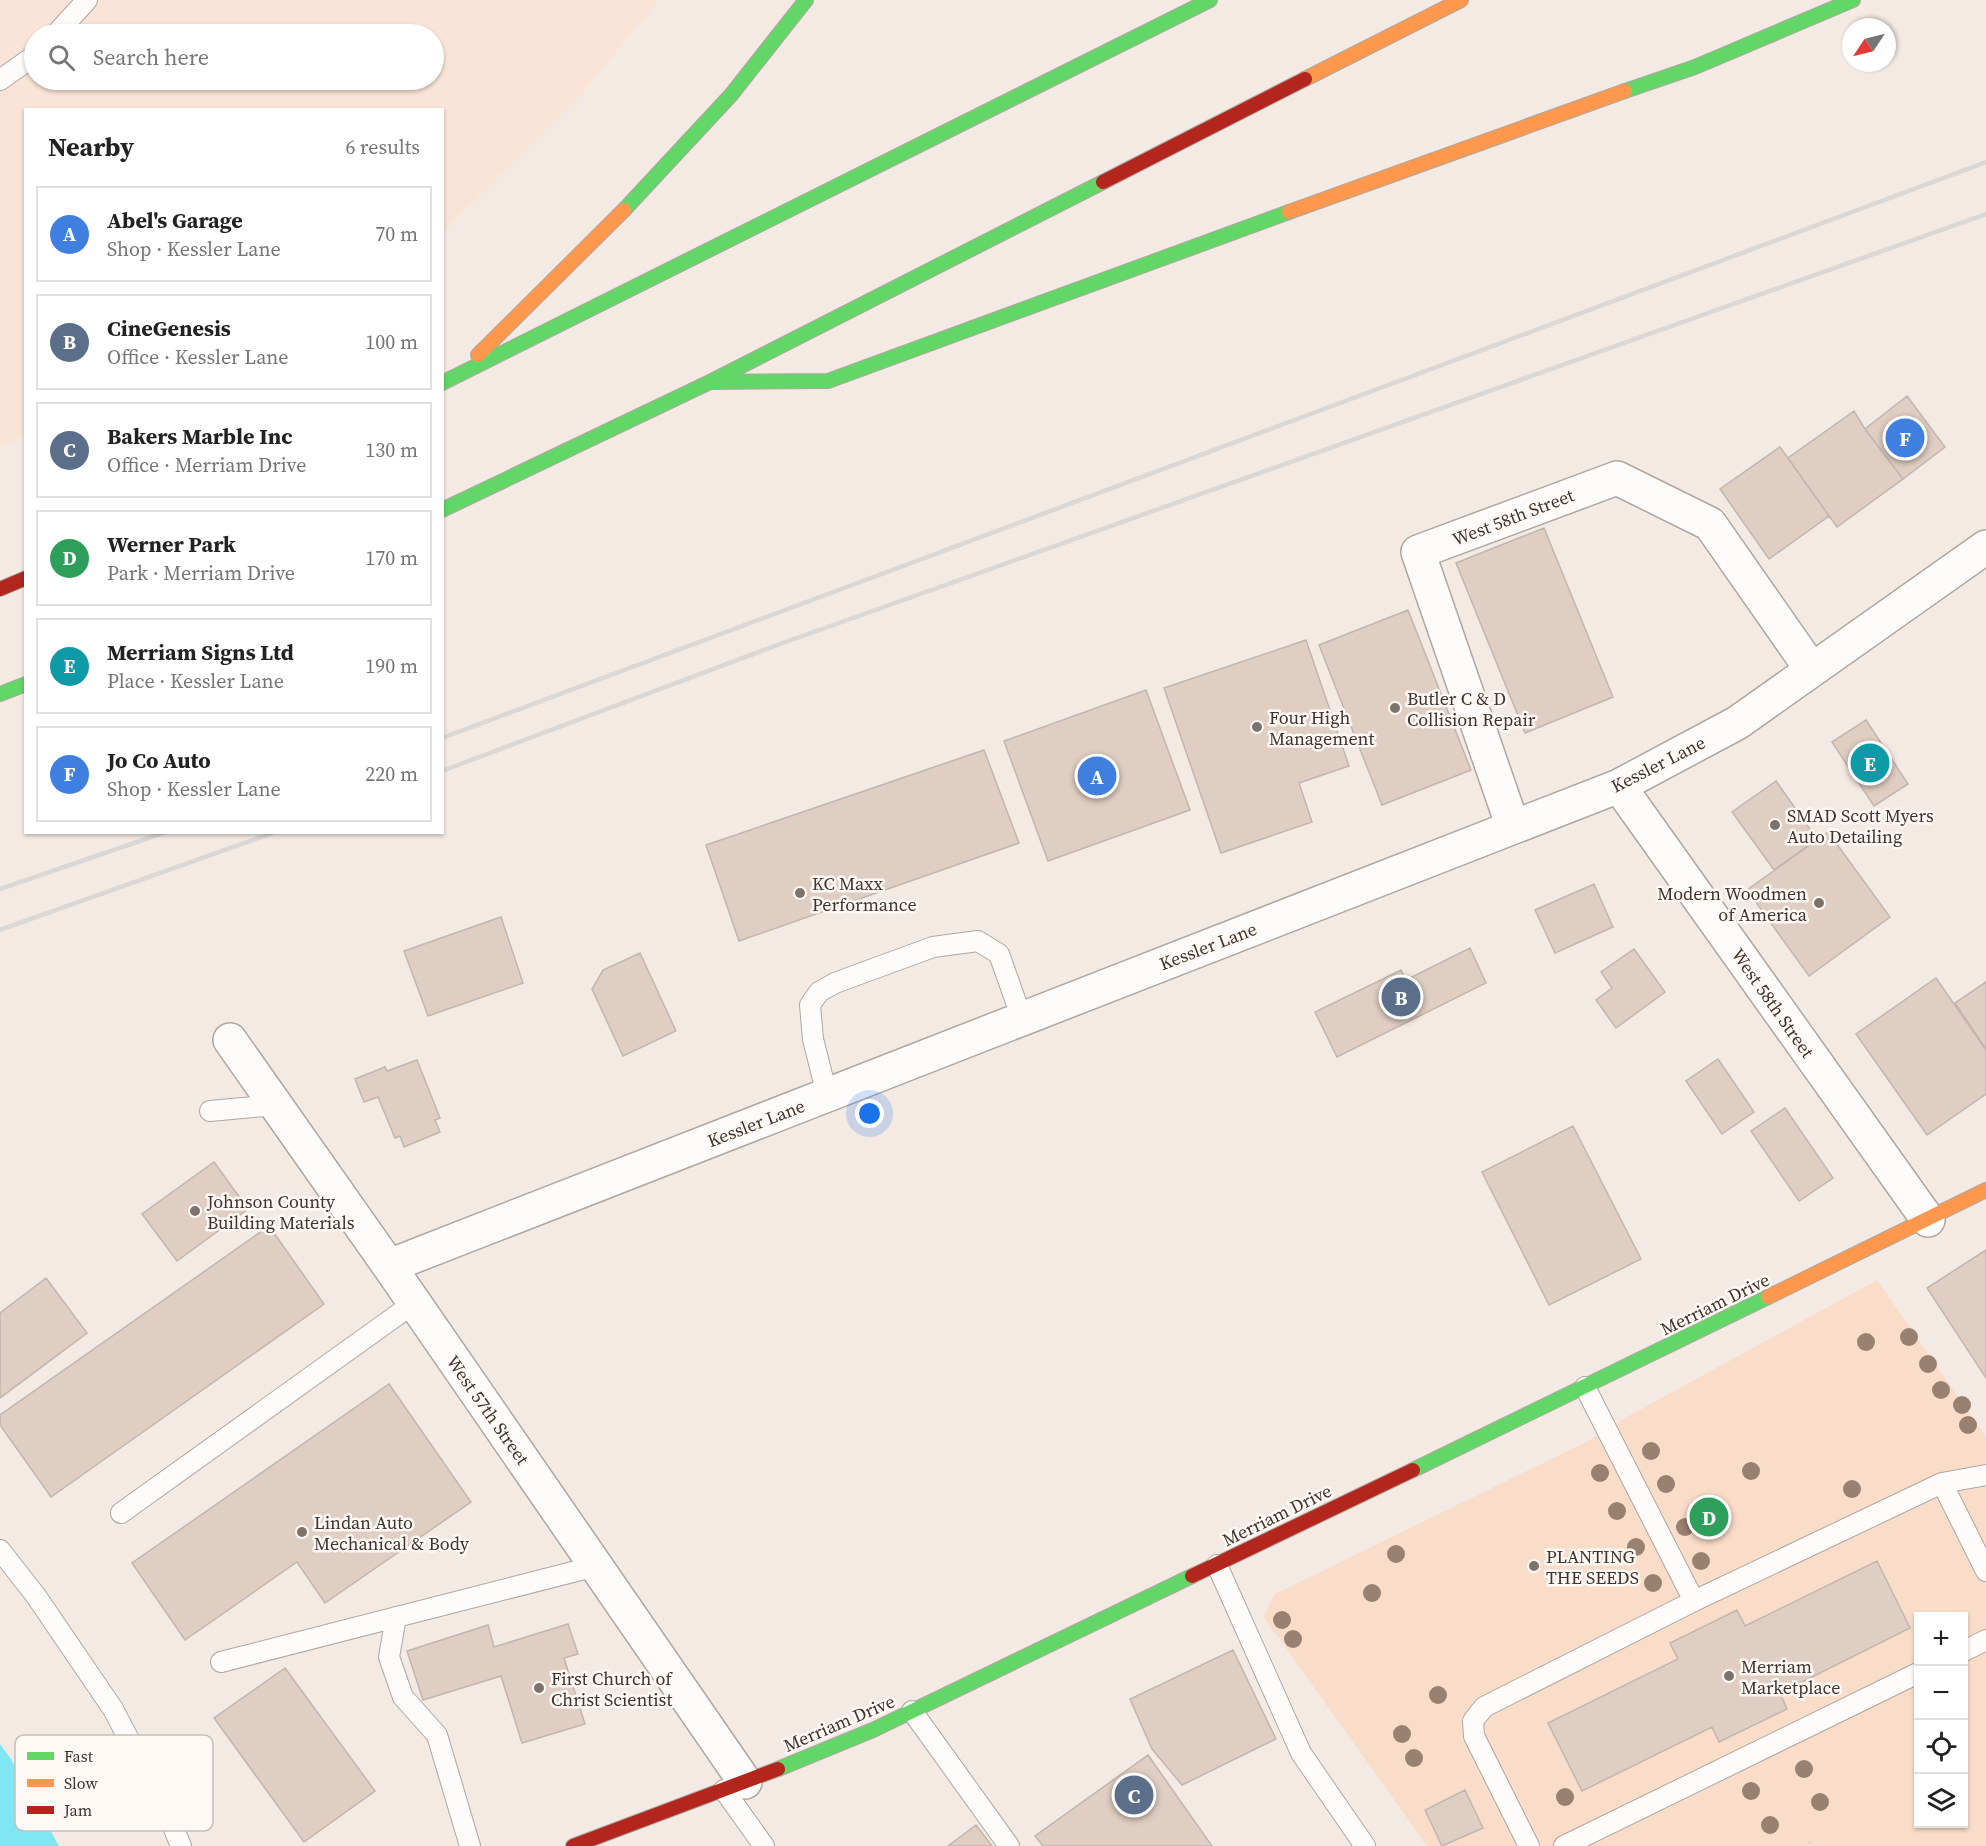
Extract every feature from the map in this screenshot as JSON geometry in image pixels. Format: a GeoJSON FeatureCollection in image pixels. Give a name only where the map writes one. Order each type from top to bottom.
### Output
{"type":"FeatureCollection","features":[{"type":"Feature","properties":{"kind":"main road"},"geometry":{"type":"LineString","coordinates":[[458,376],[662,171],[720,109],[806,0]]}},
{"type":"Feature","properties":{"kind":"main road"},"geometry":{"type":"LineString","coordinates":[[444,382],[1210,0]]}},
{"type":"Feature","properties":{"kind":"main road"},"geometry":{"type":"LineString","coordinates":[[444,509],[710,382],[1461,0]]}},
{"type":"Feature","properties":{"kind":"main road"},"geometry":{"type":"LineString","coordinates":[[710,382],[828,381],[1512,131],[1695,67],[1853,0]]}},
{"type":"Feature","properties":{"kind":"main road"},"geometry":{"type":"LineString","coordinates":[[0,589],[24,579]]}},
{"type":"Feature","properties":{"kind":"main road"},"geometry":{"type":"LineString","coordinates":[[0,694],[24,685]]}},
{"type":"Feature","properties":{"kind":"main road","name":"Merriam Drive"},"geometry":{"type":"LineString","coordinates":[[573,1846],[735,1786],[873,1730],[1585,1387],[1986,1190]]}},
{"type":"Feature","properties":{"kind":"street","name":"West 58th Street"},"geometry":{"type":"LineString","coordinates":[[1513,827],[1418,552],[1617,478],[1710,524],[1812,670]]}},
{"type":"Feature","properties":{"kind":"street","name":"Kessler Lane"},"geometry":{"type":"LineString","coordinates":[[389,1266],[1619,786],[1737,723],[1986,547]]}},
{"type":"Feature","properties":{"kind":"street","name":"West 58th Street"},"geometry":{"type":"LineString","coordinates":[[1619,786],[1928,1220]]}},
{"type":"Feature","properties":{"kind":"street","name":"West 57th Street"},"geometry":{"type":"LineString","coordinates":[[230,1040],[596,1566],[735,1786]]}},
{"type":"Feature","properties":{"kind":"lane"},"geometry":{"type":"LineString","coordinates":[[65,24],[87,0]]}},
{"type":"Feature","properties":{"kind":"lane"},"geometry":{"type":"LineString","coordinates":[[0,80],[24,63]]}},
{"type":"Feature","properties":{"kind":"lane"},"geometry":{"type":"LineString","coordinates":[[827,1095],[813,1039],[810,1005],[819,992],[835,983],[933,947],[978,941],[999,954],[1022,1019]]}},
{"type":"Feature","properties":{"kind":"lane"},"geometry":{"type":"LineString","coordinates":[[210,1111],[275,1105]]}},
{"type":"Feature","properties":{"kind":"lane"},"geometry":{"type":"LineString","coordinates":[[121,1513],[414,1303]]}},
{"type":"Feature","properties":{"kind":"lane"},"geometry":{"type":"LineString","coordinates":[[1585,1387],[1694,1601]]}},
{"type":"Feature","properties":{"kind":"lane"},"geometry":{"type":"LineString","coordinates":[[1529,1846],[1474,1737],[1473,1721],[1484,1707],[1694,1601],[1942,1483],[1986,1475]]}},
{"type":"Feature","properties":{"kind":"lane"},"geometry":{"type":"LineString","coordinates":[[1942,1483],[1986,1571]]}},
{"type":"Feature","properties":{"kind":"lane"},"geometry":{"type":"LineString","coordinates":[[0,1550],[36,1596],[113,1709],[127,1735]]}},
{"type":"Feature","properties":{"kind":"lane"},"geometry":{"type":"LineString","coordinates":[[1217,1565],[1301,1753],[1365,1846]]}},
{"type":"Feature","properties":{"kind":"lane"},"geometry":{"type":"LineString","coordinates":[[221,1662],[596,1566]]}},
{"type":"Feature","properties":{"kind":"lane"},"geometry":{"type":"LineString","coordinates":[[396,1617],[390,1657],[403,1697],[437,1735],[470,1846]]}},
{"type":"Feature","properties":{"kind":"lane"},"geometry":{"type":"LineString","coordinates":[[1968,1649],[1986,1640]]}},
{"type":"Feature","properties":{"kind":"lane"},"geometry":{"type":"LineString","coordinates":[[1564,1846],[1914,1675]]}},
{"type":"Feature","properties":{"kind":"lane"},"geometry":{"type":"LineString","coordinates":[[912,1711],[1008,1846]]}},
{"type":"Feature","properties":{"kind":"lane"},"geometry":{"type":"LineString","coordinates":[[735,1786],[764,1846]]}},
{"type":"Feature","properties":{"kind":"lane"},"geometry":{"type":"LineString","coordinates":[[175,1831],[181,1846]]}},
{"type":"Feature","properties":{"kind":"shaded area"},"geometry":{"type":"Polygon","coordinates":[[[0,0],[659,0],[581,95],[444,231],[444,108],[24,108],[24,436],[0,447],[0,0]]]}},
{"type":"Feature","properties":{"kind":"shaded area"},"geometry":{"type":"Polygon","coordinates":[[[1877,1280],[1986,1437],[1986,1846],[1427,1846],[1263,1616],[1275,1594],[1588,1441],[1625,1418],[1877,1280]]]}},
{"type":"Feature","properties":{"kind":"water"},"geometry":{"type":"Polygon","coordinates":[[[0,1744],[15,1766],[15,1831],[51,1831],[59,1846],[0,1846],[0,1744]]]}},
{"type":"Feature","properties":{"kind":"building"},"geometry":{"type":"Polygon","coordinates":[[[1907,396],[1945,447],[1903,479],[1865,429],[1907,396]]]}},
{"type":"Feature","properties":{"kind":"building"},"geometry":{"type":"Polygon","coordinates":[[[1854,411],[1903,479],[1837,527],[1788,458],[1854,411]]]}},
{"type":"Feature","properties":{"kind":"building"},"geometry":{"type":"Polygon","coordinates":[[[1780,447],[1829,516],[1769,559],[1720,489],[1780,447]]]}},
{"type":"Feature","properties":{"kind":"building"},"geometry":{"type":"Polygon","coordinates":[[[1544,528],[1613,697],[1525,733],[1456,563],[1544,528]]]}},
{"type":"Feature","properties":{"kind":"building","name":"Butler C & D Collision Repair"},"geometry":{"type":"Polygon","coordinates":[[[1408,610],[1471,770],[1382,805],[1319,645],[1408,610]]]}},
{"type":"Feature","properties":{"kind":"building","name":"Four High Management"},"geometry":{"type":"Polygon","coordinates":[[[1306,640],[1349,766],[1299,783],[1312,822],[1221,853],[1164,688],[1306,640]]]}},
{"type":"Feature","properties":{"kind":"building"},"geometry":{"type":"Polygon","coordinates":[[[1146,690],[1190,810],[1048,861],[1004,741],[1146,690]]]}},
{"type":"Feature","properties":{"kind":"building"},"geometry":{"type":"Polygon","coordinates":[[[1866,720],[1908,784],[1874,806],[1832,742],[1866,720]]]}},
{"type":"Feature","properties":{"kind":"building","name":"KC Maxx Performance"},"geometry":{"type":"Polygon","coordinates":[[[984,750],[1019,843],[739,941],[706,845],[984,750]]]}},
{"type":"Feature","properties":{"kind":"building","name":"SMAD Scott Myers Auto Detailing"},"geometry":{"type":"Polygon","coordinates":[[[1776,781],[1817,839],[1774,870],[1732,812],[1776,781]]]}},
{"type":"Feature","properties":{"kind":"building","name":"Modern Woodmen of America"},"geometry":{"type":"Polygon","coordinates":[[[1828,832],[1890,917],[1809,976],[1747,890],[1828,832]]]}},
{"type":"Feature","properties":{"kind":"building"},"geometry":{"type":"Polygon","coordinates":[[[1594,884],[1613,927],[1555,953],[1535,910],[1594,884]]]}},
{"type":"Feature","properties":{"kind":"building"},"geometry":{"type":"Polygon","coordinates":[[[501,917],[523,983],[428,1016],[404,951],[501,917]]]}},
{"type":"Feature","properties":{"kind":"building"},"geometry":{"type":"Polygon","coordinates":[[[1470,948],[1486,983],[1337,1057],[1315,1012],[1401,970],[1406,980],[1470,948]]]}},
{"type":"Feature","properties":{"kind":"building"},"geometry":{"type":"Polygon","coordinates":[[[1634,949],[1665,992],[1616,1028],[1596,1000],[1612,988],[1601,972],[1634,949]]]}},
{"type":"Feature","properties":{"kind":"building"},"geometry":{"type":"Polygon","coordinates":[[[640,953],[676,1031],[623,1056],[592,989],[603,970],[640,953]]]}},
{"type":"Feature","properties":{"kind":"building"},"geometry":{"type":"Polygon","coordinates":[[[1936,978],[1986,1050],[1986,1094],[1927,1135],[1856,1034],[1936,978]]]}},
{"type":"Feature","properties":{"kind":"building"},"geometry":{"type":"Polygon","coordinates":[[[1986,982],[1986,1049],[1955,1003],[1986,982]]]}},
{"type":"Feature","properties":{"kind":"building"},"geometry":{"type":"Polygon","coordinates":[[[1718,1059],[1754,1112],[1722,1134],[1686,1081],[1718,1059]]]}},
{"type":"Feature","properties":{"kind":"building"},"geometry":{"type":"Polygon","coordinates":[[[417,1060],[440,1118],[435,1120],[440,1132],[404,1147],[400,1136],[395,1138],[378,1097],[364,1102],[355,1079],[385,1067],[387,1071],[417,1060]]]}},
{"type":"Feature","properties":{"kind":"building"},"geometry":{"type":"Polygon","coordinates":[[[1785,1108],[1833,1178],[1799,1201],[1751,1131],[1785,1108]]]}},
{"type":"Feature","properties":{"kind":"building"},"geometry":{"type":"Polygon","coordinates":[[[1573,1126],[1641,1259],[1549,1305],[1482,1172],[1573,1126]]]}},
{"type":"Feature","properties":{"kind":"building","name":"Johnson County Building Materials"},"geometry":{"type":"Polygon","coordinates":[[[214,1162],[248,1209],[177,1261],[142,1214],[214,1162]]]}},
{"type":"Feature","properties":{"kind":"building"},"geometry":{"type":"Polygon","coordinates":[[[269,1226],[324,1304],[51,1497],[0,1425],[0,1415],[269,1226]]]}},
{"type":"Feature","properties":{"kind":"building"},"geometry":{"type":"Polygon","coordinates":[[[1986,1250],[1986,1378],[1927,1288],[1986,1250]]]}},
{"type":"Feature","properties":{"kind":"building"},"geometry":{"type":"Polygon","coordinates":[[[46,1278],[87,1333],[0,1398],[0,1313],[46,1278]]]}},
{"type":"Feature","properties":{"kind":"building","name":"Lindan Auto Mechanical & Body"},"geometry":{"type":"Polygon","coordinates":[[[389,1384],[471,1502],[325,1603],[297,1562],[185,1640],[132,1563],[389,1384]]]}},
{"type":"Feature","properties":{"kind":"building","name":"Merriam Marketplace"},"geometry":{"type":"Polygon","coordinates":[[[1877,1561],[1910,1628],[1780,1693],[1787,1709],[1719,1742],[1712,1727],[1582,1791],[1548,1723],[1678,1659],[1670,1643],[1737,1610],[1745,1626],[1877,1561]]]}},
{"type":"Feature","properties":{"kind":"building","name":"First Church of Christ Scientist"},"geometry":{"type":"Polygon","coordinates":[[[568,1624],[578,1654],[564,1658],[585,1724],[522,1743],[501,1676],[423,1700],[407,1651],[488,1625],[494,1647],[568,1624]]]}},
{"type":"Feature","properties":{"kind":"building"},"geometry":{"type":"Polygon","coordinates":[[[1233,1650],[1276,1739],[1182,1785],[1152,1749],[1130,1699],[1233,1650]]]}},
{"type":"Feature","properties":{"kind":"building"},"geometry":{"type":"Polygon","coordinates":[[[285,1668],[375,1791],[304,1842],[214,1718],[285,1668]]]}},
{"type":"Feature","properties":{"kind":"building"},"geometry":{"type":"Polygon","coordinates":[[[1148,1755],[1212,1846],[1043,1846],[1035,1836],[1148,1755]]]}},
{"type":"Feature","properties":{"kind":"building"},"geometry":{"type":"Polygon","coordinates":[[[1465,1790],[1483,1828],[1442,1846],[1425,1810],[1465,1790]]]}},
{"type":"Feature","properties":{"kind":"building"},"geometry":{"type":"Polygon","coordinates":[[[976,1825],[992,1846],[948,1846],[976,1825]]]}},
{"type":"Feature","properties":{"kind":"railway"},"geometry":{"type":"LineString","coordinates":[[444,737],[1986,162]]}},
{"type":"Feature","properties":{"kind":"railway"},"geometry":{"type":"LineString","coordinates":[[444,770],[780,644],[1986,214]]}},
{"type":"Feature","properties":{"kind":"railway"},"geometry":{"type":"LineString","coordinates":[[0,889],[160,834]]}},
{"type":"Feature","properties":{"kind":"railway"},"geometry":{"type":"LineString","coordinates":[[0,930],[269,834]]}},
{"type":"Feature","properties":{"kind":"traffic: fast"},"geometry":{"type":"LineString","coordinates":[[624,210],[731,95],[806,0]]}},
{"type":"Feature","properties":{"kind":"traffic: fast"},"geometry":{"type":"LineString","coordinates":[[444,382],[1210,0]]}},
{"type":"Feature","properties":{"kind":"traffic: fast"},"geometry":{"type":"LineString","coordinates":[[1625,91],[1695,67],[1853,0]]}},
{"type":"Feature","properties":{"kind":"traffic: fast"},"geometry":{"type":"LineString","coordinates":[[444,509],[710,382],[1103,182]]}},
{"type":"Feature","properties":{"kind":"traffic: fast"},"geometry":{"type":"LineString","coordinates":[[710,382],[828,381],[1289,212]]}},
{"type":"Feature","properties":{"kind":"traffic: fast"},"geometry":{"type":"LineString","coordinates":[[0,694],[24,685]]}},
{"type":"Feature","properties":{"kind":"traffic: fast"},"geometry":{"type":"LineString","coordinates":[[1413,1470],[1768,1297]]}},
{"type":"Feature","properties":{"kind":"traffic: fast"},"geometry":{"type":"LineString","coordinates":[[778,1769],[873,1730],[1192,1576]]}},
{"type":"Feature","properties":{"kind":"traffic: slow"},"geometry":{"type":"LineString","coordinates":[[1305,79],[1461,0]]}},
{"type":"Feature","properties":{"kind":"traffic: slow"},"geometry":{"type":"LineString","coordinates":[[1289,212],[1625,91]]}},
{"type":"Feature","properties":{"kind":"traffic: slow"},"geometry":{"type":"LineString","coordinates":[[478,355],[624,210]]}},
{"type":"Feature","properties":{"kind":"traffic: slow"},"geometry":{"type":"LineString","coordinates":[[1768,1297],[1986,1190]]}},
{"type":"Feature","properties":{"kind":"traffic: jam"},"geometry":{"type":"LineString","coordinates":[[1103,182],[1305,79]]}},
{"type":"Feature","properties":{"kind":"traffic: jam"},"geometry":{"type":"LineString","coordinates":[[0,589],[24,579]]}},
{"type":"Feature","properties":{"kind":"traffic: jam"},"geometry":{"type":"LineString","coordinates":[[1192,1576],[1413,1470]]}},
{"type":"Feature","properties":{"kind":"traffic: jam"},"geometry":{"type":"LineString","coordinates":[[573,1846],[778,1769]]}},
{"type":"Feature","properties":{"kind":"place","name":"Jo Co Auto"},"geometry":{"type":"Point","coordinates":[1905,438]}},
{"type":"Feature","properties":{"kind":"place","name":"Butler C & D Collision Repair"},"geometry":{"type":"Point","coordinates":[1395,708]}},
{"type":"Feature","properties":{"kind":"place","name":"Four High Management"},"geometry":{"type":"Point","coordinates":[1257,727]}},
{"type":"Feature","properties":{"kind":"place","name":"Merriam Signs Ltd"},"geometry":{"type":"Point","coordinates":[1870,763]}},
{"type":"Feature","properties":{"kind":"place","name":"Abel's Garage"},"geometry":{"type":"Point","coordinates":[1097,776]}},
{"type":"Feature","properties":{"kind":"place","name":"SMAD Scott Myers Auto Detailing"},"geometry":{"type":"Point","coordinates":[1775,825]}},
{"type":"Feature","properties":{"kind":"place","name":"KC Maxx Performance"},"geometry":{"type":"Point","coordinates":[800,893]}},
{"type":"Feature","properties":{"kind":"place","name":"Modern Woodmen of America"},"geometry":{"type":"Point","coordinates":[1819,903]}},
{"type":"Feature","properties":{"kind":"place","name":"CineGenesis"},"geometry":{"type":"Point","coordinates":[1401,997]}},
{"type":"Feature","properties":{"kind":"place","name":"Johnson County Building Materials"},"geometry":{"type":"Point","coordinates":[195,1211]}},
{"type":"Feature","properties":{"kind":"place","name":"Werner Park"},"geometry":{"type":"Point","coordinates":[1709,1517]}},
{"type":"Feature","properties":{"kind":"place","name":"Lindan Auto Mechanical & Body"},"geometry":{"type":"Point","coordinates":[302,1532]}},
{"type":"Feature","properties":{"kind":"place","name":"PLANTING THE SEEDS"},"geometry":{"type":"Point","coordinates":[1534,1566]}},
{"type":"Feature","properties":{"kind":"place","name":"Merriam Marketplace"},"geometry":{"type":"Point","coordinates":[1729,1676]}},
{"type":"Feature","properties":{"kind":"place","name":"First Church of Christ Scientist"},"geometry":{"type":"Point","coordinates":[539,1688]}},
{"type":"Feature","properties":{"kind":"place","name":"Bakers Marble Inc"},"geometry":{"type":"Point","coordinates":[1134,1795]}}]}
